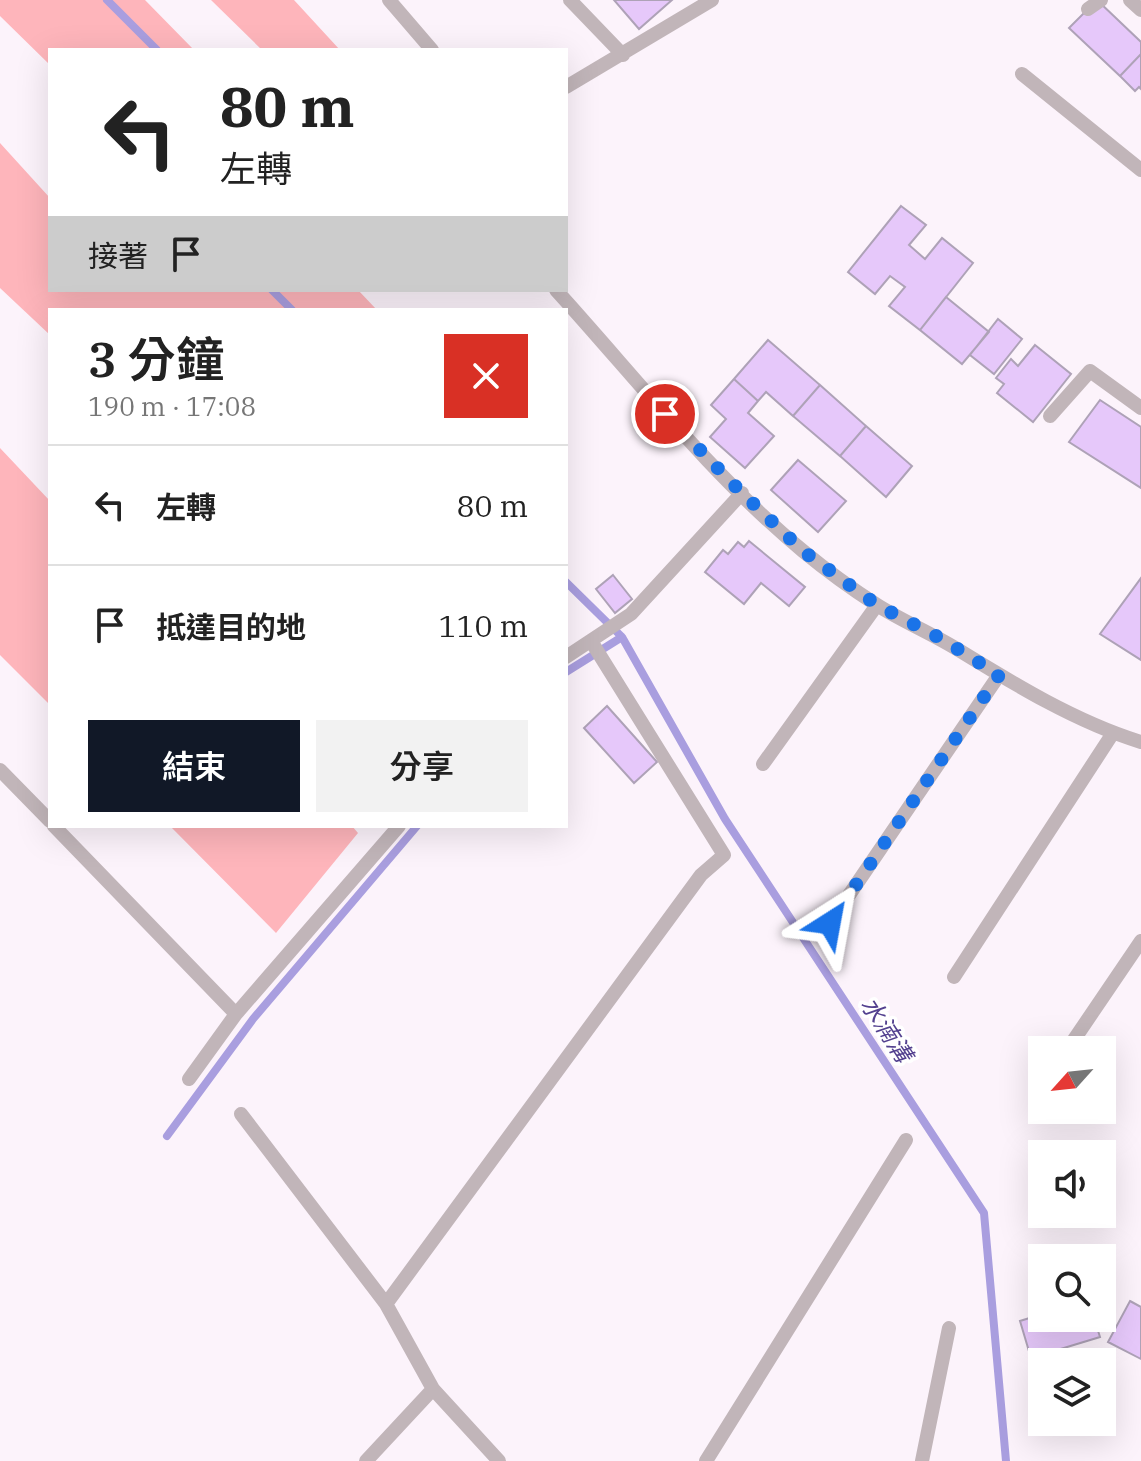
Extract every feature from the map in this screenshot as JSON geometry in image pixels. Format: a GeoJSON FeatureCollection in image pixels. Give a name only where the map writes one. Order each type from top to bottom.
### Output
{"type":"FeatureCollection","features":[{"type":"Feature","properties":{"kind":"lane"},"geometry":{"type":"LineString","coordinates":[[389,0],[430,48]]}},
{"type":"Feature","properties":{"kind":"lane"},"geometry":{"type":"LineString","coordinates":[[570,0],[623,55]]}},
{"type":"Feature","properties":{"kind":"lane"},"geometry":{"type":"LineString","coordinates":[[568,86],[712,0]]}},
{"type":"Feature","properties":{"kind":"lane"},"geometry":{"type":"LineString","coordinates":[[1088,9],[1101,0]]}},
{"type":"Feature","properties":{"kind":"lane"},"geometry":{"type":"LineString","coordinates":[[1130,0],[1141,10]]}},
{"type":"Feature","properties":{"kind":"lane"},"geometry":{"type":"LineString","coordinates":[[1022,74],[1141,170]]}},
{"type":"Feature","properties":{"kind":"lane"},"geometry":{"type":"LineString","coordinates":[[558,292],[665,414],[803,551],[877,605],[940,638],[999,675],[1113,733],[1141,742]]}},
{"type":"Feature","properties":{"kind":"lane"},"geometry":{"type":"LineString","coordinates":[[1050,416],[1090,371],[1141,408]]}},
{"type":"Feature","properties":{"kind":"lane"},"geometry":{"type":"LineString","coordinates":[[568,656],[631,614],[742,493]]}},
{"type":"Feature","properties":{"kind":"lane"},"geometry":{"type":"LineString","coordinates":[[763,764],[877,605]]}},
{"type":"Feature","properties":{"kind":"lane"},"geometry":{"type":"LineString","coordinates":[[386,1304],[701,875],[724,855],[591,641]]}},
{"type":"Feature","properties":{"kind":"lane"},"geometry":{"type":"LineString","coordinates":[[830,923],[999,675]]}},
{"type":"Feature","properties":{"kind":"lane"},"geometry":{"type":"LineString","coordinates":[[954,977],[1113,733]]}},
{"type":"Feature","properties":{"kind":"lane"},"geometry":{"type":"LineString","coordinates":[[0,770],[48,819]]}},
{"type":"Feature","properties":{"kind":"lane"},"geometry":{"type":"LineString","coordinates":[[56,828],[236,1014]]}},
{"type":"Feature","properties":{"kind":"lane"},"geometry":{"type":"LineString","coordinates":[[189,1079],[236,1014],[397,828]]}},
{"type":"Feature","properties":{"kind":"lane"},"geometry":{"type":"LineString","coordinates":[[1077,1036],[1141,941]]}},
{"type":"Feature","properties":{"kind":"lane"},"geometry":{"type":"LineString","coordinates":[[241,1114],[386,1304],[433,1389],[499,1461]]}},
{"type":"Feature","properties":{"kind":"lane"},"geometry":{"type":"LineString","coordinates":[[706,1461],[906,1140]]}},
{"type":"Feature","properties":{"kind":"lane"},"geometry":{"type":"LineString","coordinates":[[922,1461],[949,1328]]}},
{"type":"Feature","properties":{"kind":"lane"},"geometry":{"type":"LineString","coordinates":[[366,1461],[433,1389]]}},
{"type":"Feature","properties":{"kind":"shaded area"},"geometry":{"type":"Polygon","coordinates":[[[0,0],[145,0],[192,48],[48,48],[48,63],[0,16],[0,0]]]}},
{"type":"Feature","properties":{"kind":"shaded area"},"geometry":{"type":"Polygon","coordinates":[[[211,0],[294,0],[338,48],[260,48],[211,0]]]}},
{"type":"Feature","properties":{"kind":"shaded area"},"geometry":{"type":"Polygon","coordinates":[[[0,143],[48,196],[48,292],[360,292],[375,308],[48,308],[48,333],[0,288],[0,143]]]}},
{"type":"Feature","properties":{"kind":"shaded area"},"geometry":{"type":"Polygon","coordinates":[[[0,448],[48,499],[48,703],[0,655],[0,448]]]}},
{"type":"Feature","properties":{"kind":"shaded area"},"geometry":{"type":"Polygon","coordinates":[[[172,828],[354,828],[358,833],[276,933],[172,828]]]}},
{"type":"Feature","properties":{"kind":"building"},"geometry":{"type":"Polygon","coordinates":[[[614,0],[672,0],[639,29],[614,0]]]}},
{"type":"Feature","properties":{"kind":"building"},"geometry":{"type":"Polygon","coordinates":[[[1097,0],[1141,42],[1141,54],[1120,76],[1069,28],[1097,0]]]}},
{"type":"Feature","properties":{"kind":"building"},"geometry":{"type":"Polygon","coordinates":[[[1141,54],[1141,89],[1139,87],[1135,91],[1120,76],[1141,54]]]}},
{"type":"Feature","properties":{"kind":"building"},"geometry":{"type":"Polygon","coordinates":[[[901,206],[926,225],[909,245],[925,259],[942,238],[973,263],[920,330],[889,306],[905,287],[890,276],[875,294],[848,272],[901,206]]]}},
{"type":"Feature","properties":{"kind":"building"},"geometry":{"type":"Polygon","coordinates":[[[946,297],[989,332],[962,364],[920,330],[946,297]]]}},
{"type":"Feature","properties":{"kind":"building"},"geometry":{"type":"Polygon","coordinates":[[[998,319],[1022,339],[994,374],[970,355],[998,319]]]}},
{"type":"Feature","properties":{"kind":"building"},"geometry":{"type":"Polygon","coordinates":[[[768,340],[820,385],[793,416],[766,392],[758,401],[734,379],[768,340]]]}},
{"type":"Feature","properties":{"kind":"building"},"geometry":{"type":"Polygon","coordinates":[[[1035,345],[1071,374],[1033,422],[997,393],[1004,384],[996,378],[1011,359],[1018,366],[1035,345]]]}},
{"type":"Feature","properties":{"kind":"building"},"geometry":{"type":"Polygon","coordinates":[[[734,379],[758,401],[748,413],[774,436],[745,468],[710,437],[726,419],[711,405],[734,379]]]}},
{"type":"Feature","properties":{"kind":"building"},"geometry":{"type":"Polygon","coordinates":[[[820,385],[866,426],[840,456],[793,416],[820,385]]]}},
{"type":"Feature","properties":{"kind":"building"},"geometry":{"type":"Polygon","coordinates":[[[1100,400],[1141,427],[1141,488],[1069,442],[1100,400]]]}},
{"type":"Feature","properties":{"kind":"building"},"geometry":{"type":"Polygon","coordinates":[[[866,426],[912,466],[886,497],[840,456],[866,426]]]}},
{"type":"Feature","properties":{"kind":"building"},"geometry":{"type":"Polygon","coordinates":[[[798,460],[846,501],[818,532],[771,490],[798,460]]]}},
{"type":"Feature","properties":{"kind":"building"},"geometry":{"type":"Polygon","coordinates":[[[749,541],[805,587],[789,606],[761,583],[744,604],[705,572],[723,550],[728,554],[738,542],[744,547],[749,541]]]}},
{"type":"Feature","properties":{"kind":"building"},"geometry":{"type":"Polygon","coordinates":[[[613,575],[632,599],[615,613],[596,589],[613,575]]]}},
{"type":"Feature","properties":{"kind":"building"},"geometry":{"type":"Polygon","coordinates":[[[1141,578],[1141,660],[1100,634],[1141,578]]]}},
{"type":"Feature","properties":{"kind":"building"},"geometry":{"type":"Polygon","coordinates":[[[607,706],[657,762],[634,783],[584,728],[607,706]]]}},
{"type":"Feature","properties":{"kind":"building"},"geometry":{"type":"Polygon","coordinates":[[[1130,1301],[1141,1307],[1141,1359],[1108,1342],[1130,1301]]]}},
{"type":"Feature","properties":{"kind":"building"},"geometry":{"type":"Polygon","coordinates":[[[1028,1318],[1028,1332],[1098,1332],[1100,1337],[1064,1348],[1028,1348],[1020,1321],[1028,1318]]]}},
{"type":"Feature","properties":{"kind":"waterway","name":"水湳溝"},"geometry":{"type":"LineString","coordinates":[[107,0],[155,48]]}},
{"type":"Feature","properties":{"kind":"waterway","name":"水湳溝"},"geometry":{"type":"LineString","coordinates":[[274,292],[290,308]]}},
{"type":"Feature","properties":{"kind":"waterway","name":"水湳溝"},"geometry":{"type":"LineString","coordinates":[[568,584],[622,637],[725,819],[984,1213],[1006,1461]]}},
{"type":"Feature","properties":{"kind":"waterway"},"geometry":{"type":"LineString","coordinates":[[568,671],[622,637]]}},
{"type":"Feature","properties":{"kind":"waterway"},"geometry":{"type":"LineString","coordinates":[[167,1136],[253,1019],[415,828]]}},
{"type":"Feature","properties":{"kind":"route"},"geometry":{"type":"LineString","coordinates":[[665,414],[803,551],[877,605],[940,638],[999,675],[830,923]]}}]}
